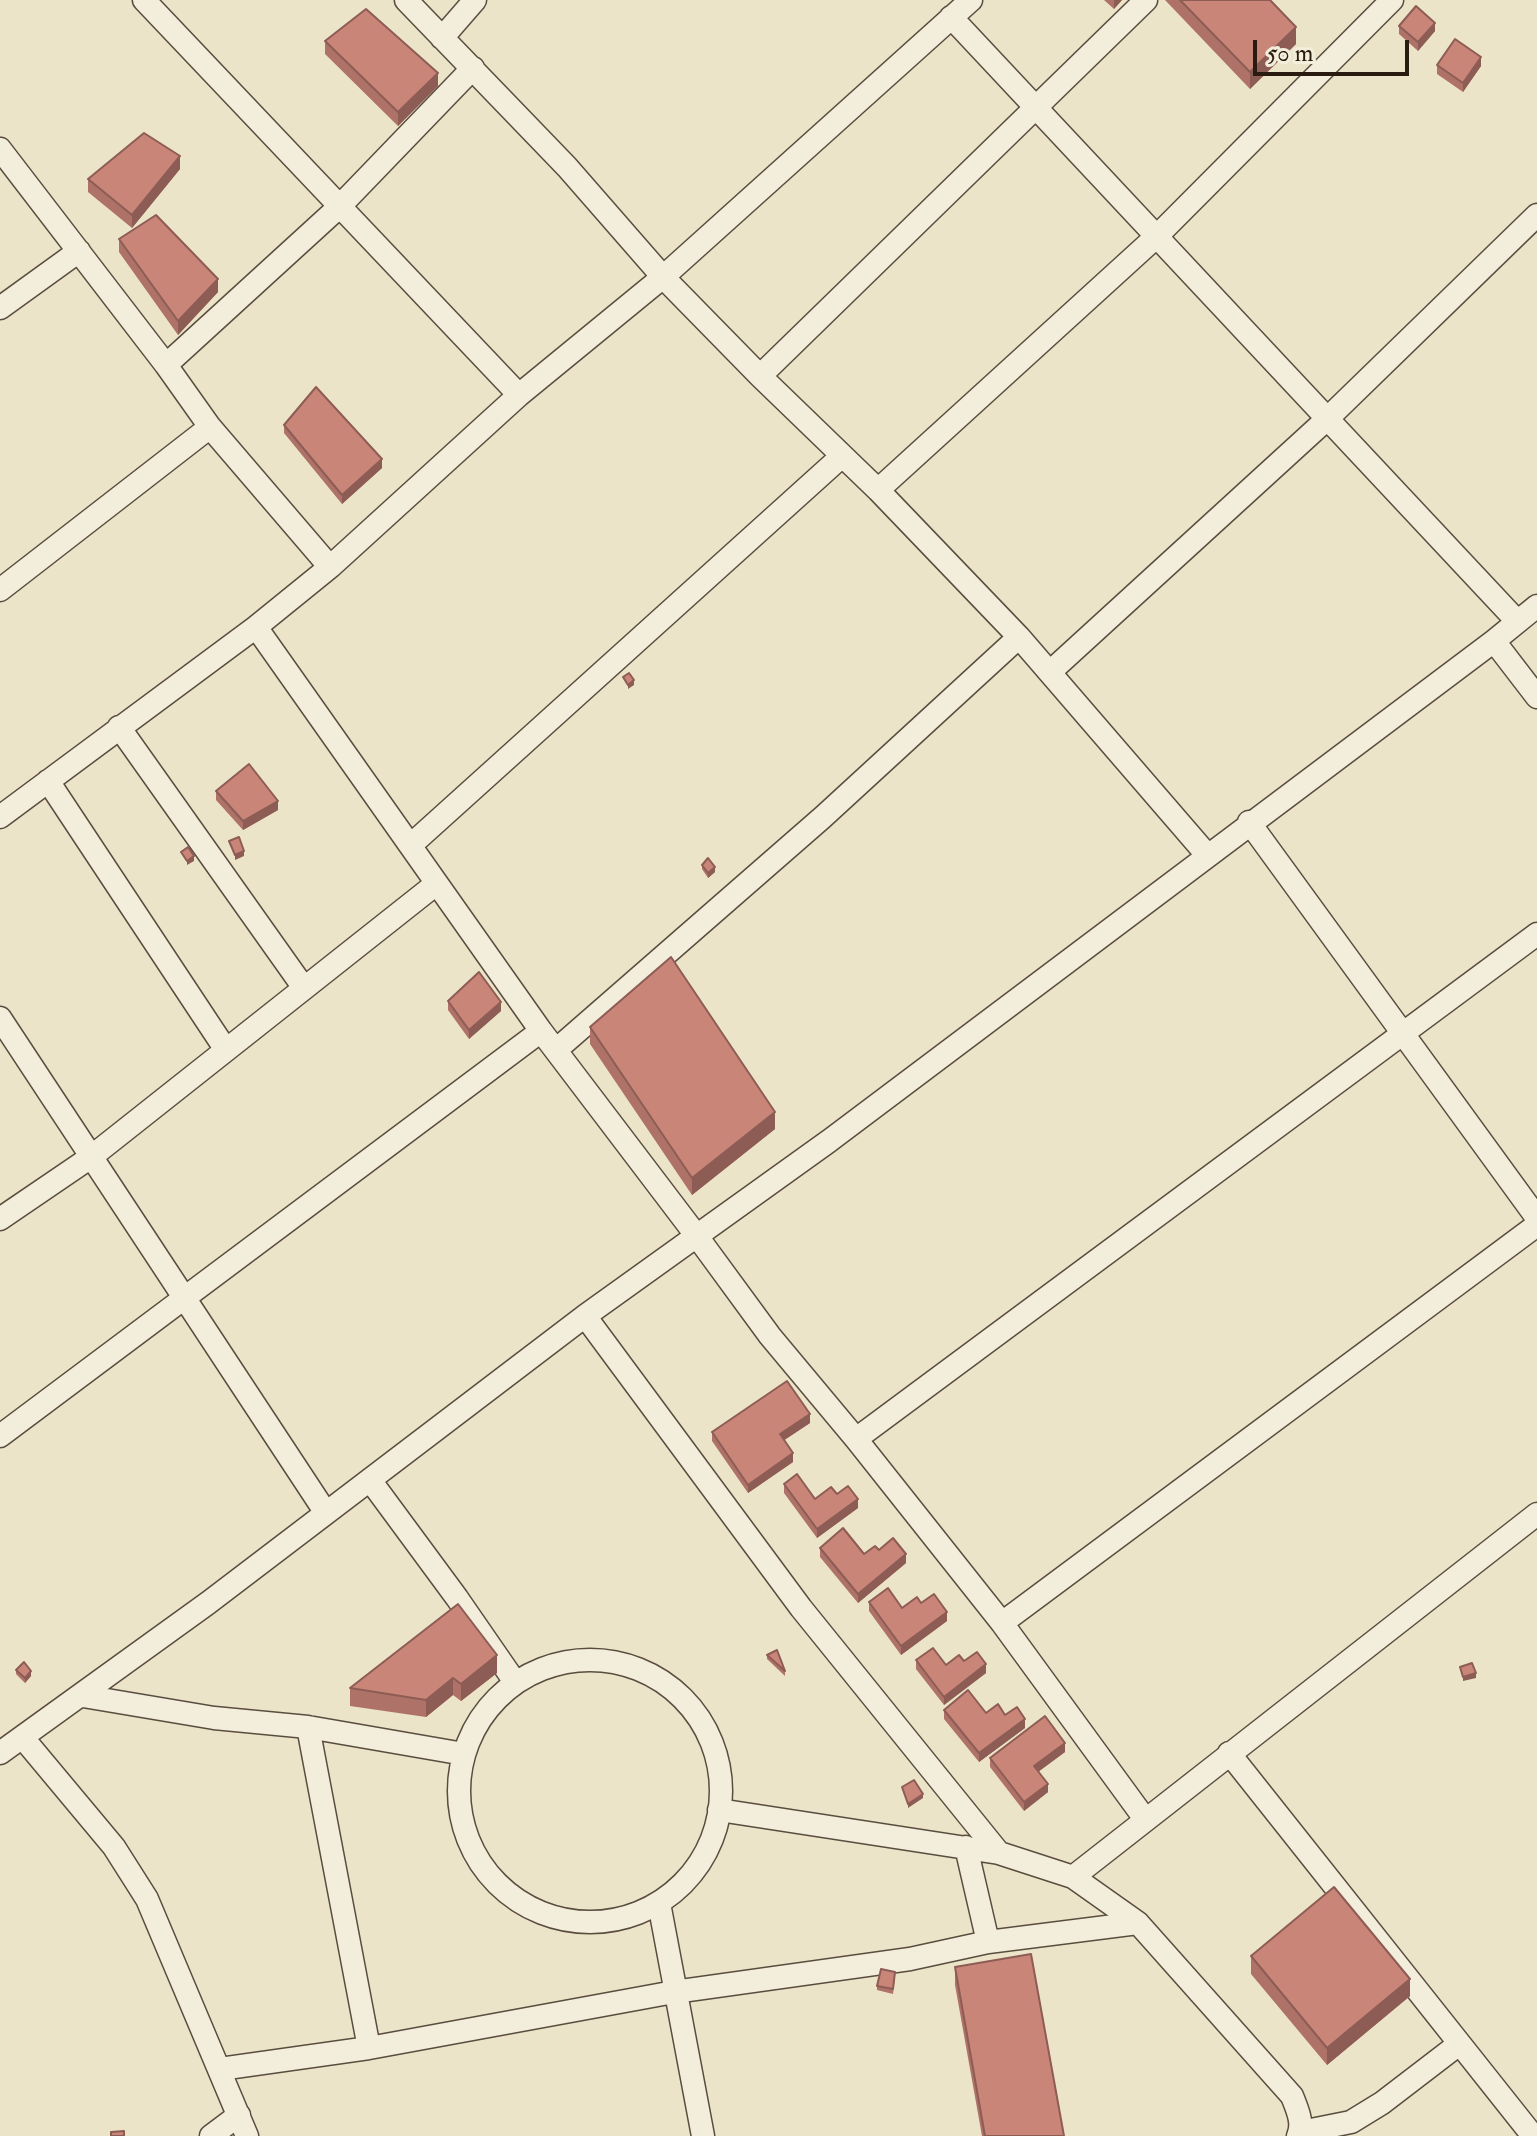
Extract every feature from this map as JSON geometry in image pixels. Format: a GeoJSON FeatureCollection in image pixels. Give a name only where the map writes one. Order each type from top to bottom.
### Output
{"type":"FeatureCollection","features":[{"type":"Feature","properties":{"kind":"street"},"geometry":{"type":"LineString","coordinates":[[144,0],[519,395]]}},
{"type":"Feature","properties":{"kind":"street"},"geometry":{"type":"LineString","coordinates":[[406,0],[567,167],[663,277],[878,490],[1019,637],[1208,856]]}},
{"type":"Feature","properties":{"kind":"street"},"geometry":{"type":"LineString","coordinates":[[442,38],[475,0]]}},
{"type":"Feature","properties":{"kind":"street"},"geometry":{"type":"LineString","coordinates":[[0,817],[256,627],[330,567],[519,395],[663,277],[971,0]]}},
{"type":"Feature","properties":{"kind":"street"},"geometry":{"type":"LineString","coordinates":[[760,376],[1146,0]]}},
{"type":"Feature","properties":{"kind":"street"},"geometry":{"type":"LineString","coordinates":[[878,490],[1157,236],[1392,0]]}},
{"type":"Feature","properties":{"kind":"street"},"geometry":{"type":"LineString","coordinates":[[951,17],[1516,620]]}},
{"type":"Feature","properties":{"kind":"street"},"geometry":{"type":"LineString","coordinates":[[166,365],[339,207],[473,68]]}},
{"type":"Feature","properties":{"kind":"street"},"geometry":{"type":"LineString","coordinates":[[0,149],[210,427],[330,567]]}},
{"type":"Feature","properties":{"kind":"street"},"geometry":{"type":"LineString","coordinates":[[1050,672],[1327,419],[1537,215]]}},
{"type":"Feature","properties":{"kind":"street"},"geometry":{"type":"LineString","coordinates":[[0,308],[79,251]]}},
{"type":"Feature","properties":{"kind":"street"},"geometry":{"type":"LineString","coordinates":[[0,590],[210,427]]}},
{"type":"Feature","properties":{"kind":"street"},"geometry":{"type":"LineString","coordinates":[[412,844],[842,456]]}},
{"type":"Feature","properties":{"kind":"street"},"geometry":{"type":"LineString","coordinates":[[0,1753],[83,1696],[585,1316],[829,1141],[1537,606]]}},
{"type":"Feature","properties":{"kind":"street"},"geometry":{"type":"LineString","coordinates":[[256,627],[541,1031],[770,1336],[1002,1623],[1145,1819]]}},
{"type":"Feature","properties":{"kind":"street"},"geometry":{"type":"LineString","coordinates":[[556,1050],[823,817],[1019,637]]}},
{"type":"Feature","properties":{"kind":"street"},"geometry":{"type":"LineString","coordinates":[[1494,641],[1537,697]]}},
{"type":"Feature","properties":{"kind":"street"},"geometry":{"type":"LineString","coordinates":[[119,727],[304,988]]}},
{"type":"Feature","properties":{"kind":"street"},"geometry":{"type":"LineString","coordinates":[[48,781],[226,1050]]}},
{"type":"Feature","properties":{"kind":"street"},"geometry":{"type":"LineString","coordinates":[[1249,822],[1537,1218]]}},
{"type":"Feature","properties":{"kind":"street"},"geometry":{"type":"LineString","coordinates":[[0,1219],[91,1157],[436,884]]}},
{"type":"Feature","properties":{"kind":"street"},"geometry":{"type":"LineString","coordinates":[[856,1439],[1537,934]]}},
{"type":"Feature","properties":{"kind":"street"},"geometry":{"type":"LineString","coordinates":[[0,1018],[326,1513]]}},
{"type":"Feature","properties":{"kind":"street"},"geometry":{"type":"LineString","coordinates":[[0,1436],[541,1031]]}},
{"type":"Feature","properties":{"kind":"street"},"geometry":{"type":"LineString","coordinates":[[1002,1623],[1537,1225]]}},
{"type":"Feature","properties":{"kind":"street"},"geometry":{"type":"LineString","coordinates":[[585,1316],[801,1608],[999,1853]]}},
{"type":"Feature","properties":{"kind":"street"},"geometry":{"type":"LineString","coordinates":[[370,1480],[515,1682]]}},
{"type":"Feature","properties":{"kind":"street"},"geometry":{"type":"LineString","coordinates":[[1073,1877],[1537,1514]]}},
{"type":"Feature","properties":{"kind":"street"},"geometry":{"type":"LineString","coordinates":[[578,1659],[611,1661],[644,1671],[673,1689],[696,1713],[712,1743],[720,1776],[719,1810],[712,1838],[699,1863],[681,1885],[659,1903],[623,1918],[584,1922],[545,1915],[511,1896],[483,1868],[465,1832],[458,1793],[464,1754],[483,1714],[515,1682],[544,1667],[578,1659]]}},
{"type":"Feature","properties":{"kind":"street"},"geometry":{"type":"LineString","coordinates":[[83,1696],[214,1718],[308,1727],[464,1754]]}},
{"type":"Feature","properties":{"kind":"street"},"geometry":{"type":"LineString","coordinates":[[308,1727],[369,2048]]}},
{"type":"Feature","properties":{"kind":"street"},"geometry":{"type":"LineString","coordinates":[[23,1738],[114,1847],[147,1899],[243,2126],[211,2136]]}},
{"type":"Feature","properties":{"kind":"street"},"geometry":{"type":"LineString","coordinates":[[1229,1753],[1533,2136]]}},
{"type":"Feature","properties":{"kind":"street"},"geometry":{"type":"LineString","coordinates":[[719,1810],[999,1853],[1073,1877],[1138,1923],[1292,2096],[1300,2115],[1300,2134],[1351,2122],[1382,2103],[1459,2044]]}},
{"type":"Feature","properties":{"kind":"street"},"geometry":{"type":"LineString","coordinates":[[966,1847],[988,1942]]}},
{"type":"Feature","properties":{"kind":"street"},"geometry":{"type":"LineString","coordinates":[[659,1903],[703,2136]]}},
{"type":"Feature","properties":{"kind":"street"},"geometry":{"type":"LineString","coordinates":[[220,2069],[369,2048],[674,1992],[910,1959],[988,1942],[1138,1923]]}},
{"type":"Feature","properties":{"kind":"building"},"geometry":{"type":"Polygon","coordinates":[[[1180,0],[1270,0],[1296,27],[1250,72],[1180,0]]]}},
{"type":"Feature","properties":{"kind":"building"},"geometry":{"type":"Polygon","coordinates":[[[1416,6],[1435,23],[1418,42],[1399,26],[1416,6]]]}},
{"type":"Feature","properties":{"kind":"building"},"geometry":{"type":"Polygon","coordinates":[[[366,9],[438,73],[398,112],[325,41],[366,9]]]}},
{"type":"Feature","properties":{"kind":"building"},"geometry":{"type":"Polygon","coordinates":[[[1455,39],[1481,57],[1463,83],[1437,65],[1455,39]]]}},
{"type":"Feature","properties":{"kind":"building"},"geometry":{"type":"Polygon","coordinates":[[[144,133],[180,156],[132,215],[88,179],[144,133]]]}},
{"type":"Feature","properties":{"kind":"building"},"geometry":{"type":"Polygon","coordinates":[[[156,215],[218,279],[178,321],[119,239],[156,215]]]}},
{"type":"Feature","properties":{"kind":"building"},"geometry":{"type":"Polygon","coordinates":[[[316,387],[382,459],[342,495],[284,425],[316,387]]]}},
{"type":"Feature","properties":{"kind":"building"},"geometry":{"type":"Polygon","coordinates":[[[629,673],[634,680],[628,685],[623,677],[629,673]]]}},
{"type":"Feature","properties":{"kind":"building"},"geometry":{"type":"Polygon","coordinates":[[[249,764],[278,801],[243,821],[216,791],[249,764]]]}},
{"type":"Feature","properties":{"kind":"building"},"geometry":{"type":"Polygon","coordinates":[[[239,837],[244,851],[235,855],[229,841],[239,837]]]}},
{"type":"Feature","properties":{"kind":"building"},"geometry":{"type":"Polygon","coordinates":[[[188,847],[194,856],[187,861],[181,852],[188,847]]]}},
{"type":"Feature","properties":{"kind":"building"},"geometry":{"type":"Polygon","coordinates":[[[708,858],[715,867],[708,873],[702,865],[708,858]]]}},
{"type":"Feature","properties":{"kind":"building"},"geometry":{"type":"Polygon","coordinates":[[[671,957],[775,1112],[692,1178],[590,1027],[671,957]]]}},
{"type":"Feature","properties":{"kind":"building"},"geometry":{"type":"Polygon","coordinates":[[[479,972],[501,1002],[469,1030],[448,1001],[479,972]]]}},
{"type":"Feature","properties":{"kind":"building"},"geometry":{"type":"Polygon","coordinates":[[[787,1381],[810,1414],[780,1434],[793,1453],[748,1485],[712,1432],[787,1381]]]}},
{"type":"Feature","properties":{"kind":"building"},"geometry":{"type":"Polygon","coordinates":[[[797,1474],[815,1499],[831,1487],[837,1494],[848,1486],[858,1499],[817,1529],[784,1484],[797,1474]]]}},
{"type":"Feature","properties":{"kind":"building"},"geometry":{"type":"Polygon","coordinates":[[[843,1528],[864,1554],[875,1546],[879,1550],[893,1538],[906,1554],[858,1594],[820,1548],[843,1528]]]}},
{"type":"Feature","properties":{"kind":"building"},"geometry":{"type":"Polygon","coordinates":[[[888,1588],[902,1608],[917,1597],[921,1603],[934,1594],[947,1612],[901,1646],[869,1602],[888,1588]]]}},
{"type":"Feature","properties":{"kind":"building"},"geometry":{"type":"Polygon","coordinates":[[[458,1604],[497,1655],[461,1684],[453,1678],[426,1700],[350,1688],[458,1604]]]}},
{"type":"Feature","properties":{"kind":"building"},"geometry":{"type":"Polygon","coordinates":[[[933,1648],[946,1665],[959,1655],[964,1661],[977,1652],[986,1664],[944,1697],[916,1660],[933,1648]]]}},
{"type":"Feature","properties":{"kind":"building"},"geometry":{"type":"Polygon","coordinates":[[[777,1650],[785,1671],[767,1655],[777,1650]]]}},
{"type":"Feature","properties":{"kind":"building"},"geometry":{"type":"Polygon","coordinates":[[[24,1662],[31,1671],[25,1678],[16,1670],[24,1662]]]}},
{"type":"Feature","properties":{"kind":"building"},"geometry":{"type":"Polygon","coordinates":[[[1472,1663],[1476,1673],[1463,1677],[1460,1667],[1472,1663]]]}},
{"type":"Feature","properties":{"kind":"building"},"geometry":{"type":"Polygon","coordinates":[[[968,1690],[986,1713],[998,1704],[1005,1715],[1017,1707],[1025,1719],[979,1753],[944,1710],[968,1690]]]}},
{"type":"Feature","properties":{"kind":"building"},"geometry":{"type":"Polygon","coordinates":[[[1045,1716],[1065,1743],[1034,1766],[1048,1784],[1024,1802],[990,1758],[1045,1716]]]}},
{"type":"Feature","properties":{"kind":"building"},"geometry":{"type":"Polygon","coordinates":[[[914,1780],[923,1794],[908,1804],[902,1787],[914,1780]]]}},
{"type":"Feature","properties":{"kind":"building"},"geometry":{"type":"Polygon","coordinates":[[[1334,1887],[1410,1979],[1327,2048],[1251,1956],[1334,1887]]]}},
{"type":"Feature","properties":{"kind":"building"},"geometry":{"type":"Polygon","coordinates":[[[1031,1954],[1064,2136],[985,2136],[955,1967],[1031,1954]]]}},
{"type":"Feature","properties":{"kind":"building"},"geometry":{"type":"Polygon","coordinates":[[[881,1969],[895,1972],[893,1989],[877,1986],[881,1969]]]}},
{"type":"Feature","properties":{"kind":"building"},"geometry":{"type":"Polygon","coordinates":[[[124,2131],[124,2136],[111,2136],[111,2132],[124,2131]]]}}]}
